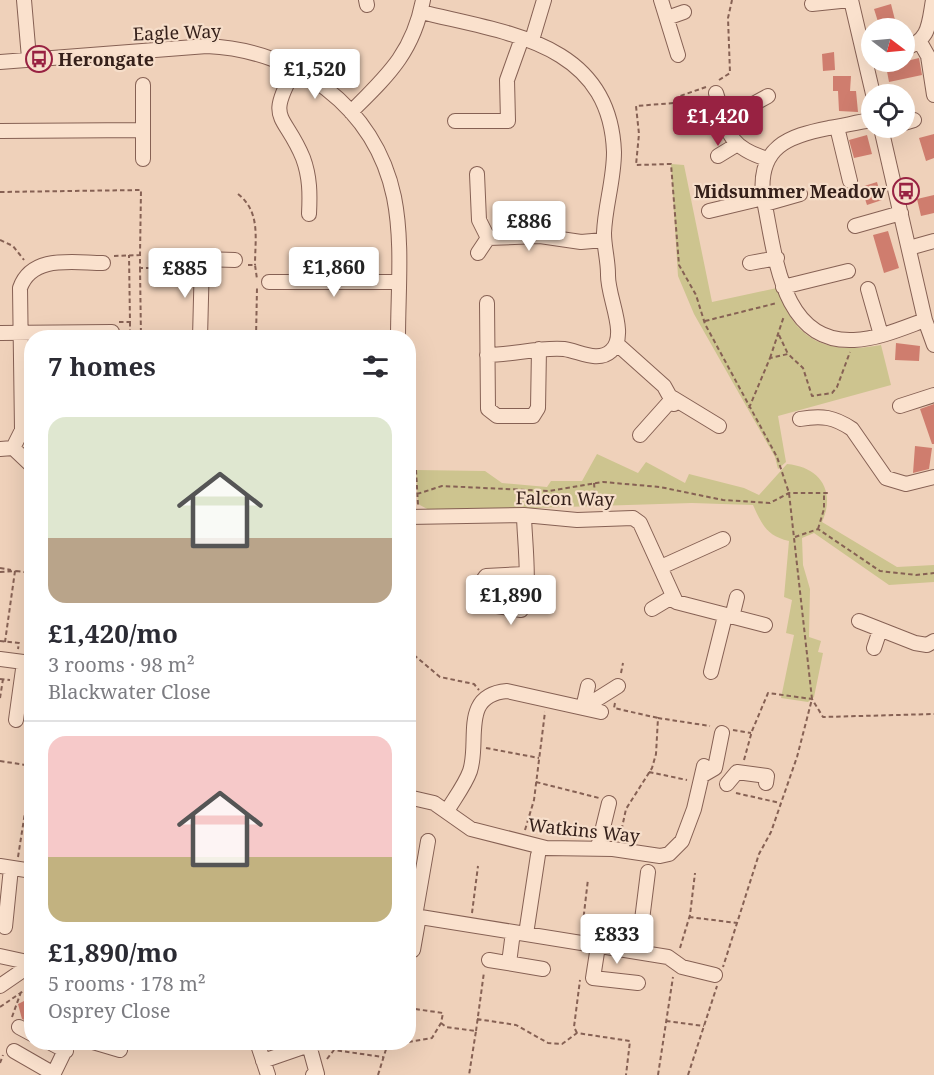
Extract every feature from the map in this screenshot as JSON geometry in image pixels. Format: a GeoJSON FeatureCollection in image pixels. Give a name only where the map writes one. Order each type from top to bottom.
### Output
{"type":"FeatureCollection","features":[{"type":"Feature","properties":{"kind":"street"},"geometry":{"type":"LineString","coordinates":[[24,0],[29,58]]}},
{"type":"Feature","properties":{"kind":"street"},"geometry":{"type":"LineString","coordinates":[[455,122],[508,121],[507,80],[544,0]]}},
{"type":"Feature","properties":{"kind":"street"},"geometry":{"type":"LineString","coordinates":[[661,0],[678,54]]}},
{"type":"Feature","properties":{"kind":"street"},"geometry":{"type":"LineString","coordinates":[[915,44],[920,42],[930,26],[933,0]]}},
{"type":"Feature","properties":{"kind":"street"},"geometry":{"type":"LineString","coordinates":[[813,4],[854,1],[861,30]]}},
{"type":"Feature","properties":{"kind":"street"},"geometry":{"type":"LineString","coordinates":[[351,112],[397,67],[412,41],[422,6],[527,38],[553,50],[578,69],[597,91],[609,115],[614,176],[604,240],[608,255],[610,296],[620,329],[617,344],[606,355],[597,357],[566,350],[539,349],[513,355],[487,355]]}},
{"type":"Feature","properties":{"kind":"street"},"geometry":{"type":"LineString","coordinates":[[667,18],[684,12]]}},
{"type":"Feature","properties":{"kind":"street"},"geometry":{"type":"LineString","coordinates":[[920,42],[928,56],[934,95]]}},
{"type":"Feature","properties":{"kind":"street","name":"Eagle Way"},"geometry":{"type":"LineString","coordinates":[[0,62],[207,46],[254,51],[295,69],[324,87],[351,112],[378,153],[393,195],[398,228],[398,330]]}},
{"type":"Feature","properties":{"kind":"street"},"geometry":{"type":"LineString","coordinates":[[295,69],[280,98],[279,107],[282,124],[306,166],[310,190],[309,214]]}},
{"type":"Feature","properties":{"kind":"street"},"geometry":{"type":"LineString","coordinates":[[143,85],[143,159]]}},
{"type":"Feature","properties":{"kind":"street"},"geometry":{"type":"LineString","coordinates":[[716,93],[724,120],[736,145],[767,159]]}},
{"type":"Feature","properties":{"kind":"street"},"geometry":{"type":"LineString","coordinates":[[724,120],[768,96]]}},
{"type":"Feature","properties":{"kind":"street"},"geometry":{"type":"LineString","coordinates":[[861,126],[837,127],[800,134],[778,147],[767,159],[761,180],[783,287],[792,309],[810,328],[824,335],[852,341],[925,320]]}},
{"type":"Feature","properties":{"kind":"street"},"geometry":{"type":"LineString","coordinates":[[837,127],[850,181]]}},
{"type":"Feature","properties":{"kind":"street"},"geometry":{"type":"LineString","coordinates":[[0,131],[143,130]]}},
{"type":"Feature","properties":{"kind":"street"},"geometry":{"type":"LineString","coordinates":[[883,138],[925,320],[934,345]]}},
{"type":"Feature","properties":{"kind":"street"},"geometry":{"type":"LineString","coordinates":[[718,156],[736,145]]}},
{"type":"Feature","properties":{"kind":"street"},"geometry":{"type":"LineString","coordinates":[[477,174],[479,220],[488,238]]}},
{"type":"Feature","properties":{"kind":"street"},"geometry":{"type":"LineString","coordinates":[[709,211],[800,194]]}},
{"type":"Feature","properties":{"kind":"street"},"geometry":{"type":"LineString","coordinates":[[855,226],[901,213]]}},
{"type":"Feature","properties":{"kind":"street"},"geometry":{"type":"LineString","coordinates":[[488,238],[540,236],[581,242],[604,240]]}},
{"type":"Feature","properties":{"kind":"street"},"geometry":{"type":"LineString","coordinates":[[478,253],[488,238]]}},
{"type":"Feature","properties":{"kind":"street"},"geometry":{"type":"LineString","coordinates":[[909,248],[934,241]]}},
{"type":"Feature","properties":{"kind":"street"},"geometry":{"type":"LineString","coordinates":[[750,263],[777,258]]}},
{"type":"Feature","properties":{"kind":"street"},"geometry":{"type":"LineString","coordinates":[[172,259],[235,260]]}},
{"type":"Feature","properties":{"kind":"street"},"geometry":{"type":"LineString","coordinates":[[200,330],[202,260]]}},
{"type":"Feature","properties":{"kind":"street"},"geometry":{"type":"LineString","coordinates":[[24,374],[19,333],[20,288],[24,276],[44,263],[103,263]]}},
{"type":"Feature","properties":{"kind":"street"},"geometry":{"type":"LineString","coordinates":[[783,287],[848,270]]}},
{"type":"Feature","properties":{"kind":"street"},"geometry":{"type":"LineString","coordinates":[[263,282],[398,282]]}},
{"type":"Feature","properties":{"kind":"street"},"geometry":{"type":"LineString","coordinates":[[868,289],[881,334]]}},
{"type":"Feature","properties":{"kind":"street"},"geometry":{"type":"LineString","coordinates":[[487,303],[488,409],[497,416],[533,417],[538,408],[539,349]]}},
{"type":"Feature","properties":{"kind":"street"},"geometry":{"type":"LineString","coordinates":[[66,330],[112,327]]}},
{"type":"Feature","properties":{"kind":"street"},"geometry":{"type":"LineString","coordinates":[[0,333],[24,333]]}},
{"type":"Feature","properties":{"kind":"street"},"geometry":{"type":"LineString","coordinates":[[617,344],[664,386],[674,402],[719,426]]}},
{"type":"Feature","properties":{"kind":"street"},"geometry":{"type":"LineString","coordinates":[[900,406],[934,395]]}},
{"type":"Feature","properties":{"kind":"street"},"geometry":{"type":"LineString","coordinates":[[640,435],[674,402]]}},
{"type":"Feature","properties":{"kind":"street"},"geometry":{"type":"LineString","coordinates":[[800,419],[820,415],[852,429],[870,456],[882,483],[906,484],[934,477]]}},
{"type":"Feature","properties":{"kind":"street"},"geometry":{"type":"LineString","coordinates":[[24,418],[22,430],[6,449],[24,461]]}},
{"type":"Feature","properties":{"kind":"street"},"geometry":{"type":"LineString","coordinates":[[524,515],[525,574]]}},
{"type":"Feature","properties":{"kind":"street","name":"Falcon Way"},"geometry":{"type":"LineString","coordinates":[[416,517],[524,515],[577,520],[624,517],[640,523],[661,567],[672,597]]}},
{"type":"Feature","properties":{"kind":"street"},"geometry":{"type":"LineString","coordinates":[[661,567],[723,539]]}},
{"type":"Feature","properties":{"kind":"street"},"geometry":{"type":"LineString","coordinates":[[652,609],[672,597],[676,603],[688,607],[765,625]]}},
{"type":"Feature","properties":{"kind":"street"},"geometry":{"type":"LineString","coordinates":[[711,672],[736,597]]}},
{"type":"Feature","properties":{"kind":"street"},"geometry":{"type":"LineString","coordinates":[[859,621],[915,643],[927,645],[934,641]]}},
{"type":"Feature","properties":{"kind":"street"},"geometry":{"type":"LineString","coordinates":[[874,648],[880,630]]}},
{"type":"Feature","properties":{"kind":"street"},"geometry":{"type":"LineString","coordinates":[[0,659],[24,662]]}},
{"type":"Feature","properties":{"kind":"street"},"geometry":{"type":"LineString","coordinates":[[16,720],[24,682]]}},
{"type":"Feature","properties":{"kind":"street"},"geometry":{"type":"LineString","coordinates":[[583,708],[588,686]]}},
{"type":"Feature","properties":{"kind":"street"},"geometry":{"type":"LineString","coordinates":[[583,708],[618,686]]}},
{"type":"Feature","properties":{"kind":"street"},"geometry":{"type":"LineString","coordinates":[[447,811],[469,773],[476,713],[485,698],[507,691],[601,712]]}},
{"type":"Feature","properties":{"kind":"street","name":"Watkins Way"},"geometry":{"type":"LineString","coordinates":[[416,799],[434,803],[471,829],[521,841],[558,848],[617,849],[660,856],[675,849],[687,830],[703,776],[715,768],[719,729]]}},
{"type":"Feature","properties":{"kind":"street"},"geometry":{"type":"LineString","coordinates":[[703,776],[728,784],[737,772],[767,776],[766,783]]}},
{"type":"Feature","properties":{"kind":"street"},"geometry":{"type":"LineString","coordinates":[[598,848],[611,802]]}},
{"type":"Feature","properties":{"kind":"street"},"geometry":{"type":"LineString","coordinates":[[416,905],[428,841]]}},
{"type":"Feature","properties":{"kind":"street"},"geometry":{"type":"LineString","coordinates":[[509,963],[520,933],[538,855]]}},
{"type":"Feature","properties":{"kind":"street"},"geometry":{"type":"LineString","coordinates":[[4,927],[9,868],[24,870]]}},
{"type":"Feature","properties":{"kind":"street"},"geometry":{"type":"LineString","coordinates":[[638,952],[648,872]]}},
{"type":"Feature","properties":{"kind":"street"},"geometry":{"type":"LineString","coordinates":[[416,916],[668,957],[682,967],[718,975]]}},
{"type":"Feature","properties":{"kind":"street"},"geometry":{"type":"LineString","coordinates":[[598,946],[593,978],[638,983]]}},
{"type":"Feature","properties":{"kind":"street"},"geometry":{"type":"LineString","coordinates":[[0,956],[24,962]]}},
{"type":"Feature","properties":{"kind":"street"},"geometry":{"type":"LineString","coordinates":[[486,965],[509,963],[543,969]]}},
{"type":"Feature","properties":{"kind":"street"},"geometry":{"type":"LineString","coordinates":[[0,986],[24,970]]}},
{"type":"Feature","properties":{"kind":"street"},"geometry":{"type":"LineString","coordinates":[[14,1051],[54,1075],[66,1050]]}},
{"type":"Feature","properties":{"kind":"street"},"geometry":{"type":"LineString","coordinates":[[259,1050],[268,1075]]}},
{"type":"Feature","properties":{"kind":"street"},"geometry":{"type":"LineString","coordinates":[[263,1061],[284,1050]]}},
{"type":"Feature","properties":{"kind":"street"},"geometry":{"type":"LineString","coordinates":[[314,1050],[314,1072]]}},
{"type":"Feature","properties":{"kind":"path"},"geometry":{"type":"LineString","coordinates":[[688,1075],[718,975],[759,854],[771,832],[797,757],[812,699],[789,493],[777,457],[704,321],[696,296],[679,265],[671,164],[636,165],[639,134],[636,106],[674,103],[680,96],[691,94],[730,74],[728,18],[732,0]]}},
{"type":"Feature","properties":{"kind":"path"},"geometry":{"type":"LineString","coordinates":[[0,192],[141,190],[141,330]]}},
{"type":"Feature","properties":{"kind":"path"},"geometry":{"type":"LineString","coordinates":[[238,194],[248,201],[255,216],[255,265],[263,282],[257,330]]}},
{"type":"Feature","properties":{"kind":"path"},"geometry":{"type":"LineString","coordinates":[[0,240],[13,246],[32,269]]}},
{"type":"Feature","properties":{"kind":"path"},"geometry":{"type":"LineString","coordinates":[[129,255],[130,330]]}},
{"type":"Feature","properties":{"kind":"path"},"geometry":{"type":"LineString","coordinates":[[103,263],[104,257],[141,255]]}},
{"type":"Feature","properties":{"kind":"path"},"geometry":{"type":"LineString","coordinates":[[140,268],[172,268],[172,259]]}},
{"type":"Feature","properties":{"kind":"path"},"geometry":{"type":"LineString","coordinates":[[235,260],[235,266],[255,265]]}},
{"type":"Feature","properties":{"kind":"path"},"geometry":{"type":"LineString","coordinates":[[704,321],[778,303],[784,315],[779,335],[749,408]]}},
{"type":"Feature","properties":{"kind":"path"},"geometry":{"type":"LineString","coordinates":[[112,327],[130,322]]}},
{"type":"Feature","properties":{"kind":"path"},"geometry":{"type":"LineString","coordinates":[[779,335],[788,354],[803,368],[812,396],[832,393],[837,387],[852,341]]}},
{"type":"Feature","properties":{"kind":"path"},"geometry":{"type":"LineString","coordinates":[[770,358],[788,354]]}},
{"type":"Feature","properties":{"kind":"path"},"geometry":{"type":"LineString","coordinates":[[416,470],[418,504],[431,511],[432,517]]}},
{"type":"Feature","properties":{"kind":"path"},"geometry":{"type":"LineString","coordinates":[[594,483],[596,519]]}},
{"type":"Feature","properties":{"kind":"path"},"geometry":{"type":"LineString","coordinates":[[417,494],[442,486],[549,491],[594,483],[660,487],[723,500],[770,503],[789,493],[829,493]]}},
{"type":"Feature","properties":{"kind":"path"},"geometry":{"type":"LineString","coordinates":[[818,529],[824,509],[824,493]]}},
{"type":"Feature","properties":{"kind":"path"},"geometry":{"type":"LineString","coordinates":[[794,537],[818,529]]}},
{"type":"Feature","properties":{"kind":"path"},"geometry":{"type":"LineString","coordinates":[[818,529],[880,571],[916,575],[934,573]]}},
{"type":"Feature","properties":{"kind":"path"},"geometry":{"type":"LineString","coordinates":[[0,570],[24,572]]}},
{"type":"Feature","properties":{"kind":"path"},"geometry":{"type":"LineString","coordinates":[[5,642],[15,571]]}},
{"type":"Feature","properties":{"kind":"path"},"geometry":{"type":"LineString","coordinates":[[416,657],[440,677],[474,684],[485,698]]}},
{"type":"Feature","properties":{"kind":"path"},"geometry":{"type":"LineString","coordinates":[[623,663],[614,708],[658,718],[751,733]]}},
{"type":"Feature","properties":{"kind":"path"},"geometry":{"type":"LineString","coordinates":[[0,698],[3,679]]}},
{"type":"Feature","properties":{"kind":"path"},"geometry":{"type":"LineString","coordinates":[[741,773],[751,733],[768,693],[812,699]]}},
{"type":"Feature","properties":{"kind":"path"},"geometry":{"type":"LineString","coordinates":[[812,699],[823,717],[934,714]]}},
{"type":"Feature","properties":{"kind":"path"},"geometry":{"type":"LineString","coordinates":[[521,841],[536,782],[546,700]]}},
{"type":"Feature","properties":{"kind":"path"},"geometry":{"type":"LineString","coordinates":[[617,849],[628,804],[649,772],[657,754],[658,718]]}},
{"type":"Feature","properties":{"kind":"path"},"geometry":{"type":"LineString","coordinates":[[472,747],[539,758]]}},
{"type":"Feature","properties":{"kind":"path"},"geometry":{"type":"LineString","coordinates":[[0,761],[24,766]]}},
{"type":"Feature","properties":{"kind":"path"},"geometry":{"type":"LineString","coordinates":[[649,772],[703,776]]}},
{"type":"Feature","properties":{"kind":"path"},"geometry":{"type":"LineString","coordinates":[[536,782],[611,802],[628,804]]}},
{"type":"Feature","properties":{"kind":"path"},"geometry":{"type":"LineString","coordinates":[[728,784],[731,791],[780,803]]}},
{"type":"Feature","properties":{"kind":"path"},"geometry":{"type":"LineString","coordinates":[[9,868],[24,807]]}},
{"type":"Feature","properties":{"kind":"path"},"geometry":{"type":"LineString","coordinates":[[470,925],[478,866]]}},
{"type":"Feature","properties":{"kind":"path"},"geometry":{"type":"LineString","coordinates":[[581,943],[588,879]]}},
{"type":"Feature","properties":{"kind":"path"},"geometry":{"type":"LineString","coordinates":[[689,917],[737,923]]}},
{"type":"Feature","properties":{"kind":"path"},"geometry":{"type":"LineString","coordinates":[[469,1075],[486,965]]}},
{"type":"Feature","properties":{"kind":"path"},"geometry":{"type":"LineString","coordinates":[[577,1033],[574,1027],[580,975]]}},
{"type":"Feature","properties":{"kind":"path"},"geometry":{"type":"LineString","coordinates":[[0,1007],[24,990]]}},
{"type":"Feature","properties":{"kind":"path"},"geometry":{"type":"LineString","coordinates":[[416,1009],[442,1013],[441,1023],[432,1038],[416,1041]]}},
{"type":"Feature","properties":{"kind":"path"},"geometry":{"type":"LineString","coordinates":[[477,1019],[516,1025],[548,1042],[562,1044],[577,1033],[630,1041],[626,1075]]}},
{"type":"Feature","properties":{"kind":"path"},"geometry":{"type":"LineString","coordinates":[[666,1021],[704,1026]]}},
{"type":"Feature","properties":{"kind":"path"},"geometry":{"type":"LineString","coordinates":[[441,1023],[446,1027],[476,1031]]}},
{"type":"Feature","properties":{"kind":"path"},"geometry":{"type":"LineString","coordinates":[[314,1072],[321,1067],[333,1050],[383,1057]]}},
{"type":"Feature","properties":{"kind":"path"},"geometry":{"type":"LineString","coordinates":[[378,1075],[385,1050]]}},
{"type":"Feature","properties":{"kind":"shaded area"},"geometry":{"type":"Polygon","coordinates":[[[671,164],[684,165],[712,302],[777,288],[793,321],[816,340],[830,346],[845,348],[881,345],[891,385],[778,416],[786,462],[778,469],[775,457],[694,314],[678,276],[671,164]]]}},
{"type":"Feature","properties":{"kind":"shaded area"},"geometry":{"type":"Polygon","coordinates":[[[597,454],[638,473],[646,462],[685,483],[689,474],[744,488],[759,495],[787,464],[799,466],[816,475],[826,491],[826,511],[822,522],[897,567],[934,565],[934,582],[889,585],[814,533],[802,538],[803,565],[810,589],[809,637],[821,641],[818,652],[823,653],[814,697],[808,702],[781,698],[794,635],[786,633],[792,600],[784,597],[789,541],[775,536],[766,529],[753,505],[692,503],[431,511],[418,504],[416,470],[485,471],[502,483],[547,487],[551,481],[582,481],[597,454]]]}},
{"type":"Feature","properties":{"kind":"building"},"geometry":{"type":"Polygon","coordinates":[[[891,4],[894,18],[877,18],[874,9],[891,4]]]}},
{"type":"Feature","properties":{"kind":"building"},"geometry":{"type":"Polygon","coordinates":[[[834,52],[835,70],[823,71],[822,54],[834,52]]]}},
{"type":"Feature","properties":{"kind":"building"},"geometry":{"type":"Polygon","coordinates":[[[919,58],[922,75],[889,82],[887,72],[915,72],[915,59],[919,58]]]}},
{"type":"Feature","properties":{"kind":"building"},"geometry":{"type":"Polygon","coordinates":[[[833,76],[851,76],[850,91],[856,91],[858,112],[839,111],[838,91],[833,91],[833,76]]]}},
{"type":"Feature","properties":{"kind":"building"},"geometry":{"type":"Polygon","coordinates":[[[934,134],[934,158],[926,161],[919,138],[934,134]]]}},
{"type":"Feature","properties":{"kind":"building"},"geometry":{"type":"Polygon","coordinates":[[[861,137],[868,138],[872,154],[854,158],[849,140],[861,137]]]}},
{"type":"Feature","properties":{"kind":"building"},"geometry":{"type":"Polygon","coordinates":[[[877,182],[882,200],[867,205],[861,187],[877,182]]]}},
{"type":"Feature","properties":{"kind":"building"},"geometry":{"type":"Polygon","coordinates":[[[934,195],[934,213],[921,216],[917,199],[934,195]]]}},
{"type":"Feature","properties":{"kind":"building"},"geometry":{"type":"Polygon","coordinates":[[[888,231],[899,268],[884,273],[873,235],[888,231]]]}},
{"type":"Feature","properties":{"kind":"building"},"geometry":{"type":"Polygon","coordinates":[[[896,343],[920,346],[919,361],[895,360],[896,343]]]}},
{"type":"Feature","properties":{"kind":"building"},"geometry":{"type":"Polygon","coordinates":[[[934,404],[934,444],[932,444],[920,409],[934,404]]]}},
{"type":"Feature","properties":{"kind":"building"},"geometry":{"type":"Polygon","coordinates":[[[915,446],[932,448],[929,469],[913,473],[915,446]]]}},
{"type":"Feature","properties":{"kind":"building"},"geometry":{"type":"Polygon","coordinates":[[[24,1001],[24,1020],[22,1019],[18,1004],[24,1001]]]}},
{"type":"Feature","properties":{"kind":"place","name":"Herongate"},"geometry":{"type":"Point","coordinates":[39,59]}},
{"type":"Feature","properties":{"kind":"place","name":"Midsummer Meadow"},"geometry":{"type":"Point","coordinates":[906,191]}}]}
